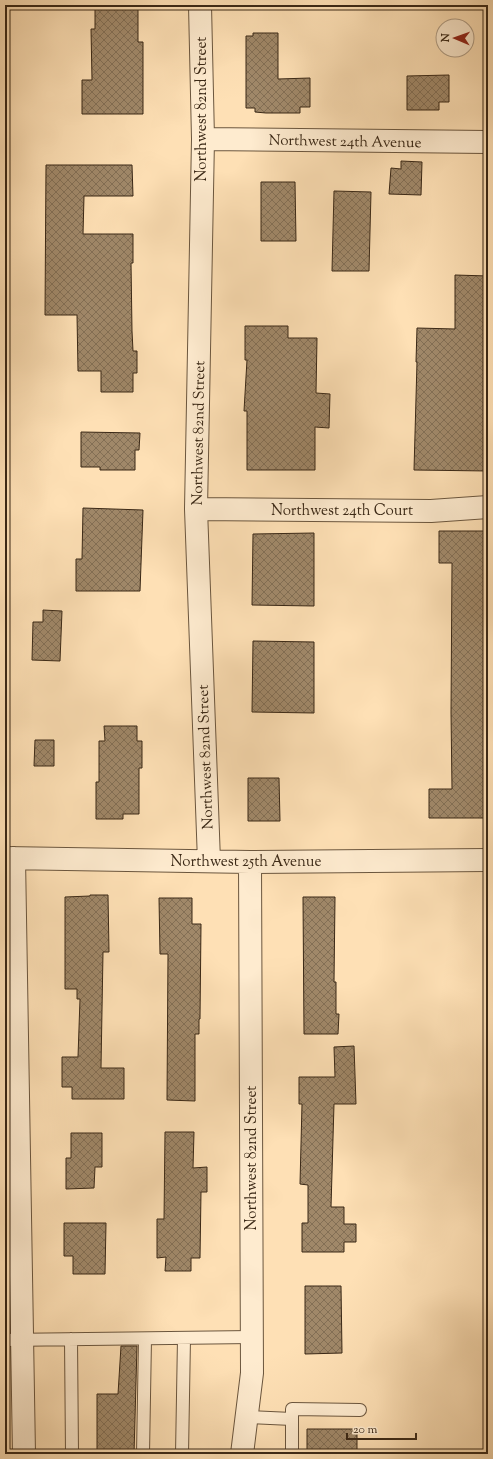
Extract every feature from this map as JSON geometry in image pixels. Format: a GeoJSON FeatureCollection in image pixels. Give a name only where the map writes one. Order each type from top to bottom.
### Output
{"type":"FeatureCollection","features":[{"type":"Feature","properties":{"kind":"street","name":"Northwest 82nd Street"},"geometry":{"type":"LineString","coordinates":[[200,5],[203,139],[196,510],[209,861]]}},
{"type":"Feature","properties":{"kind":"street","name":"Northwest 24th Avenue"},"geometry":{"type":"LineString","coordinates":[[203,139],[488,142]]}},
{"type":"Feature","properties":{"kind":"street","name":"Northwest 24th Court"},"geometry":{"type":"LineString","coordinates":[[196,510],[431,511],[488,507]]}},
{"type":"Feature","properties":{"kind":"street","name":"Northwest 25th Avenue"},"geometry":{"type":"LineString","coordinates":[[10,858],[250,862],[488,860]]}},
{"type":"Feature","properties":{"kind":"street"},"geometry":{"type":"LineString","coordinates":[[10,858],[13,1340],[24,1454]]}},
{"type":"Feature","properties":{"kind":"street","name":"Northwest 82nd Street"},"geometry":{"type":"LineString","coordinates":[[242,1454],[252,1373],[250,862]]}},
{"type":"Feature","properties":{"kind":"lane"},"geometry":{"type":"LineString","coordinates":[[13,1340],[252,1337]]}},
{"type":"Feature","properties":{"kind":"lane"},"geometry":{"type":"LineString","coordinates":[[182,1454],[184,1338]]}},
{"type":"Feature","properties":{"kind":"lane"},"geometry":{"type":"LineString","coordinates":[[143,1454],[145,1339]]}},
{"type":"Feature","properties":{"kind":"lane"},"geometry":{"type":"LineString","coordinates":[[71,1340],[72,1454]]}},
{"type":"Feature","properties":{"kind":"lane"},"geometry":{"type":"LineString","coordinates":[[292,1454],[292,1409],[360,1410]]}},
{"type":"Feature","properties":{"kind":"lane"},"geometry":{"type":"LineString","coordinates":[[247,1417],[292,1419]]}},
{"type":"Feature","properties":{"kind":"building"},"geometry":{"type":"Polygon","coordinates":[[[95,5],[138,5],[138,42],[143,42],[143,114],[82,114],[82,80],[92,80],[91,29],[95,29],[95,5]]]}},
{"type":"Feature","properties":{"kind":"building"},"geometry":{"type":"Polygon","coordinates":[[[253,33],[278,33],[278,79],[310,78],[310,107],[300,107],[300,113],[255,112],[255,108],[246,108],[246,36],[253,36],[253,33]]]}},
{"type":"Feature","properties":{"kind":"building"},"geometry":{"type":"Polygon","coordinates":[[[449,75],[449,102],[439,102],[439,110],[407,110],[407,76],[449,75]]]}},
{"type":"Feature","properties":{"kind":"building"},"geometry":{"type":"Polygon","coordinates":[[[401,161],[422,162],[421,195],[389,194],[391,168],[401,169],[401,161]]]}},
{"type":"Feature","properties":{"kind":"building"},"geometry":{"type":"Polygon","coordinates":[[[46,165],[132,165],[133,196],[84,196],[83,234],[133,234],[133,263],[131,263],[132,331],[133,351],[137,351],[137,373],[133,373],[133,392],[101,392],[101,371],[78,371],[77,315],[45,315],[46,165]]]}},
{"type":"Feature","properties":{"kind":"building"},"geometry":{"type":"Polygon","coordinates":[[[261,182],[295,182],[296,241],[261,241],[261,182]]]}},
{"type":"Feature","properties":{"kind":"building"},"geometry":{"type":"Polygon","coordinates":[[[334,191],[371,192],[369,271],[332,271],[334,191]]]}},
{"type":"Feature","properties":{"kind":"building"},"geometry":{"type":"Polygon","coordinates":[[[455,275],[488,276],[488,471],[414,470],[417,328],[455,329],[455,275]]]}},
{"type":"Feature","properties":{"kind":"building"},"geometry":{"type":"Polygon","coordinates":[[[245,326],[288,326],[288,338],[317,338],[316,393],[330,394],[329,428],[315,427],[315,470],[247,470],[247,411],[244,411],[247,360],[245,360],[245,326]]]}},
{"type":"Feature","properties":{"kind":"building"},"geometry":{"type":"Polygon","coordinates":[[[81,432],[140,433],[139,450],[135,450],[135,470],[100,470],[100,467],[81,467],[81,432]]]}},
{"type":"Feature","properties":{"kind":"building"},"geometry":{"type":"Polygon","coordinates":[[[83,508],[143,510],[140,591],[76,591],[76,559],[82,559],[83,508]]]}},
{"type":"Feature","properties":{"kind":"building"},"geometry":{"type":"Polygon","coordinates":[[[439,531],[488,531],[488,818],[429,818],[429,789],[452,789],[452,563],[439,563],[439,531]]]}},
{"type":"Feature","properties":{"kind":"building"},"geometry":{"type":"Polygon","coordinates":[[[314,533],[314,606],[252,605],[253,534],[314,533]]]}},
{"type":"Feature","properties":{"kind":"building"},"geometry":{"type":"Polygon","coordinates":[[[43,610],[62,611],[60,661],[32,660],[33,622],[43,622],[43,610]]]}},
{"type":"Feature","properties":{"kind":"building"},"geometry":{"type":"Polygon","coordinates":[[[253,641],[314,642],[314,713],[252,712],[253,641]]]}},
{"type":"Feature","properties":{"kind":"building"},"geometry":{"type":"Polygon","coordinates":[[[104,726],[137,726],[137,741],[142,741],[142,768],[139,768],[139,814],[123,814],[123,819],[96,819],[96,782],[99,782],[99,741],[105,741],[104,726]]]}},
{"type":"Feature","properties":{"kind":"building"},"geometry":{"type":"Polygon","coordinates":[[[35,740],[54,740],[54,766],[34,766],[35,740]]]}},
{"type":"Feature","properties":{"kind":"building"},"geometry":{"type":"Polygon","coordinates":[[[248,778],[279,778],[280,821],[248,821],[248,778]]]}},
{"type":"Feature","properties":{"kind":"building"},"geometry":{"type":"Polygon","coordinates":[[[108,895],[109,952],[103,952],[101,1068],[124,1068],[124,1099],[72,1099],[72,1087],[62,1087],[62,1057],[78,1057],[80,999],[77,999],[77,989],[65,989],[65,897],[108,895]]]}},
{"type":"Feature","properties":{"kind":"building"},"geometry":{"type":"Polygon","coordinates":[[[303,897],[335,897],[334,982],[336,982],[336,1014],[339,1014],[338,1034],[304,1034],[303,897]]]}},
{"type":"Feature","properties":{"kind":"building"},"geometry":{"type":"Polygon","coordinates":[[[159,898],[192,898],[192,924],[201,924],[200,1019],[199,1034],[195,1034],[195,1101],[167,1100],[168,954],[160,954],[159,898]]]}},
{"type":"Feature","properties":{"kind":"building"},"geometry":{"type":"Polygon","coordinates":[[[354,1046],[356,1104],[334,1104],[331,1207],[344,1207],[344,1224],[356,1224],[356,1242],[344,1242],[344,1252],[302,1252],[302,1223],[308,1223],[308,1185],[300,1184],[302,1104],[299,1104],[299,1077],[335,1077],[334,1047],[354,1046]]]}},
{"type":"Feature","properties":{"kind":"building"},"geometry":{"type":"Polygon","coordinates":[[[165,1132],[194,1132],[193,1168],[207,1167],[207,1192],[201,1192],[200,1258],[191,1258],[191,1271],[165,1271],[166,1257],[157,1258],[157,1219],[164,1219],[165,1132]]]}},
{"type":"Feature","properties":{"kind":"building"},"geometry":{"type":"Polygon","coordinates":[[[71,1133],[102,1133],[102,1167],[95,1167],[94,1188],[66,1189],[66,1158],[71,1158],[71,1133]]]}},
{"type":"Feature","properties":{"kind":"building"},"geometry":{"type":"Polygon","coordinates":[[[64,1223],[106,1223],[105,1274],[73,1274],[73,1256],[64,1256],[64,1223]]]}},
{"type":"Feature","properties":{"kind":"building"},"geometry":{"type":"Polygon","coordinates":[[[305,1286],[341,1286],[342,1353],[305,1354],[305,1286]]]}},
{"type":"Feature","properties":{"kind":"building"},"geometry":{"type":"Polygon","coordinates":[[[121,1346],[137,1346],[134,1454],[97,1454],[97,1394],[118,1394],[121,1346]]]}},
{"type":"Feature","properties":{"kind":"building"},"geometry":{"type":"Polygon","coordinates":[[[307,1429],[357,1429],[357,1454],[307,1454],[307,1429]]]}}]}
